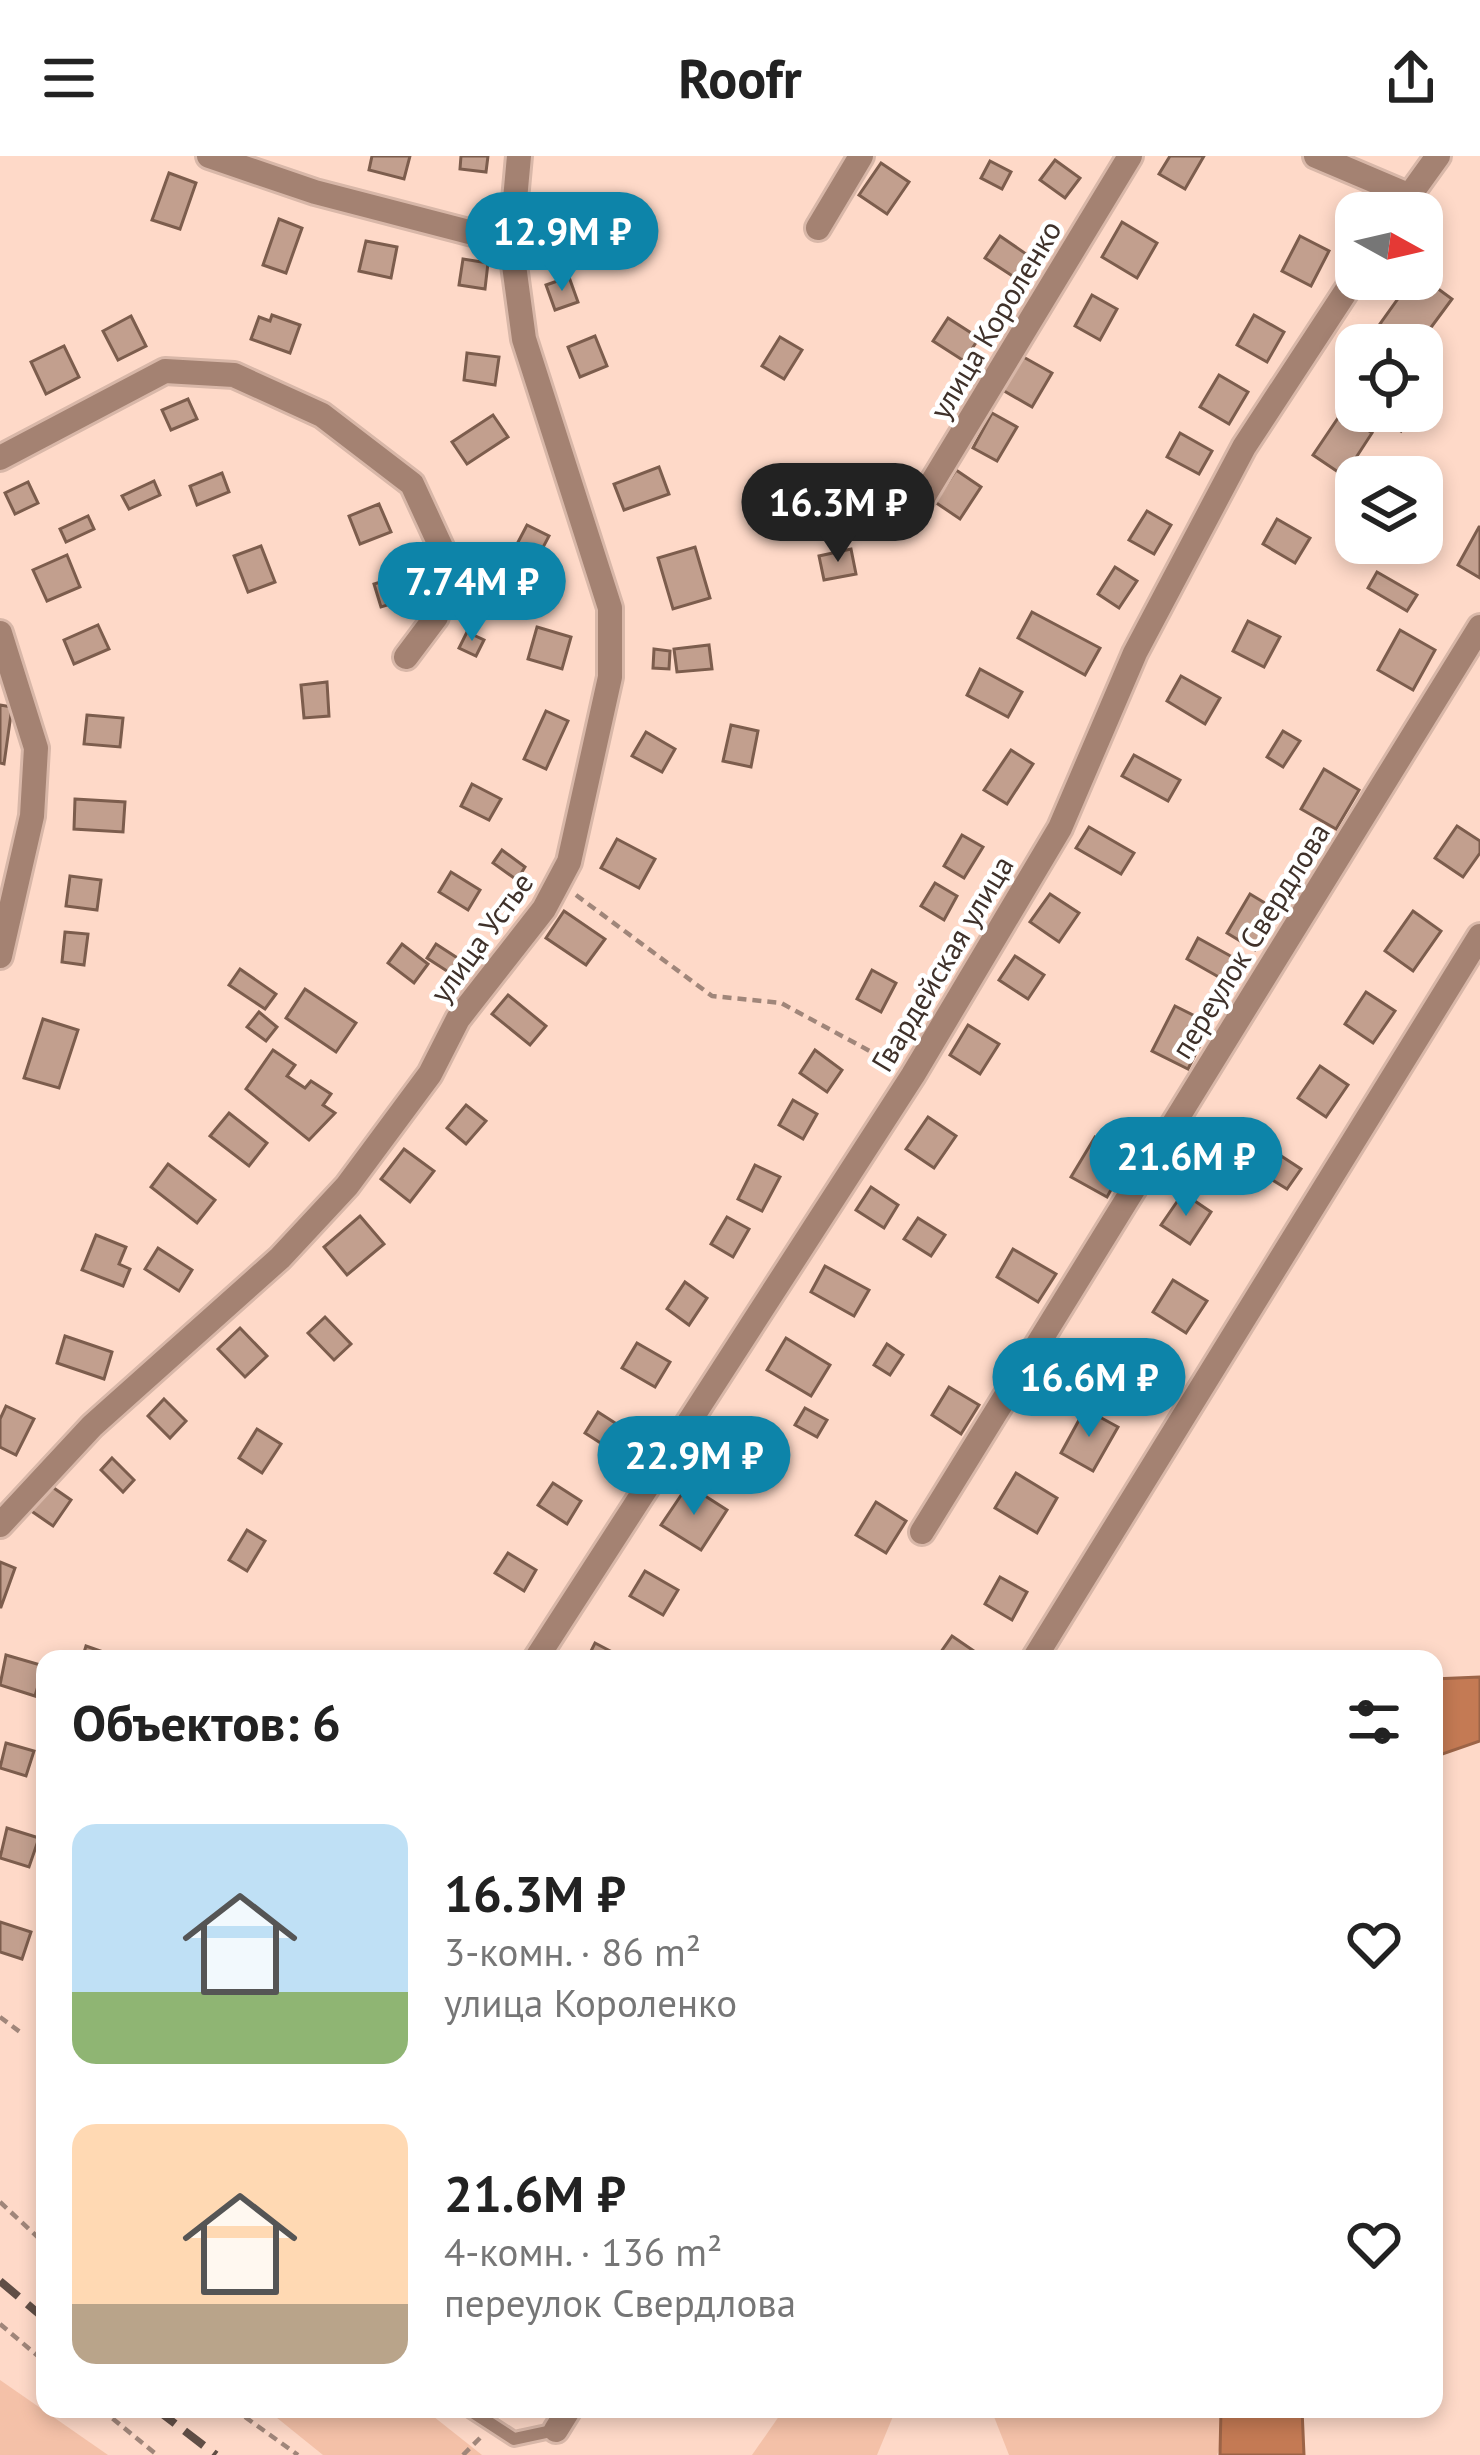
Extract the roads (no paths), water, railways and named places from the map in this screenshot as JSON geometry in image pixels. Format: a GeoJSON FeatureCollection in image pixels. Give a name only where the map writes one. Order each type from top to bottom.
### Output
{"type":"FeatureCollection","features":[{"type":"Feature","properties":{"kind":"street"},"geometry":{"type":"LineString","coordinates":[[209,156],[315,193],[511,243]]}},
{"type":"Feature","properties":{"kind":"street","name":"улица Устье"},"geometry":{"type":"LineString","coordinates":[[0,1525],[92,1426],[280,1258],[347,1186],[430,1074],[458,1019],[564,885],[610,677],[610,608],[524,339],[511,243],[519,156]]}},
{"type":"Feature","properties":{"kind":"street"},"geometry":{"type":"LineString","coordinates":[[818,228],[861,156]]}},
{"type":"Feature","properties":{"kind":"street","name":"улица Короленко"},"geometry":{"type":"LineString","coordinates":[[913,514],[1130,156]]}},
{"type":"Feature","properties":{"kind":"street"},"geometry":{"type":"LineString","coordinates":[[1316,156],[1381,192]]}},
{"type":"Feature","properties":{"kind":"street"},"geometry":{"type":"LineString","coordinates":[[1412,192],[1438,156]]}},
{"type":"Feature","properties":{"kind":"street","name":"Гвардейская улица"},"geometry":{"type":"LineString","coordinates":[[542,1650],[913,1075],[1060,828],[1135,653],[1244,446],[1340,300]]}},
{"type":"Feature","properties":{"kind":"street"},"geometry":{"type":"LineString","coordinates":[[0,458],[165,371],[234,375],[322,415],[412,484],[447,560],[436,617],[406,658]]}},
{"type":"Feature","properties":{"kind":"street","name":"переулок Свердлова"},"geometry":{"type":"LineString","coordinates":[[922,1532],[1480,627]]}},
{"type":"Feature","properties":{"kind":"street"},"geometry":{"type":"LineString","coordinates":[[0,634],[37,748],[18,893],[0,956]]}},
{"type":"Feature","properties":{"kind":"street"},"geometry":{"type":"LineString","coordinates":[[1040,1650],[1480,935]]}},
{"type":"Feature","properties":{"kind":"lane"},"geometry":{"type":"LineString","coordinates":[[482,2418],[514,2439],[562,2420]]}},
{"type":"Feature","properties":{"kind":"railway"},"geometry":{"type":"LineString","coordinates":[[0,2281],[36,2311]]}},
{"type":"Feature","properties":{"kind":"railway"},"geometry":{"type":"LineString","coordinates":[[168,2418],[216,2455]]}}]}
